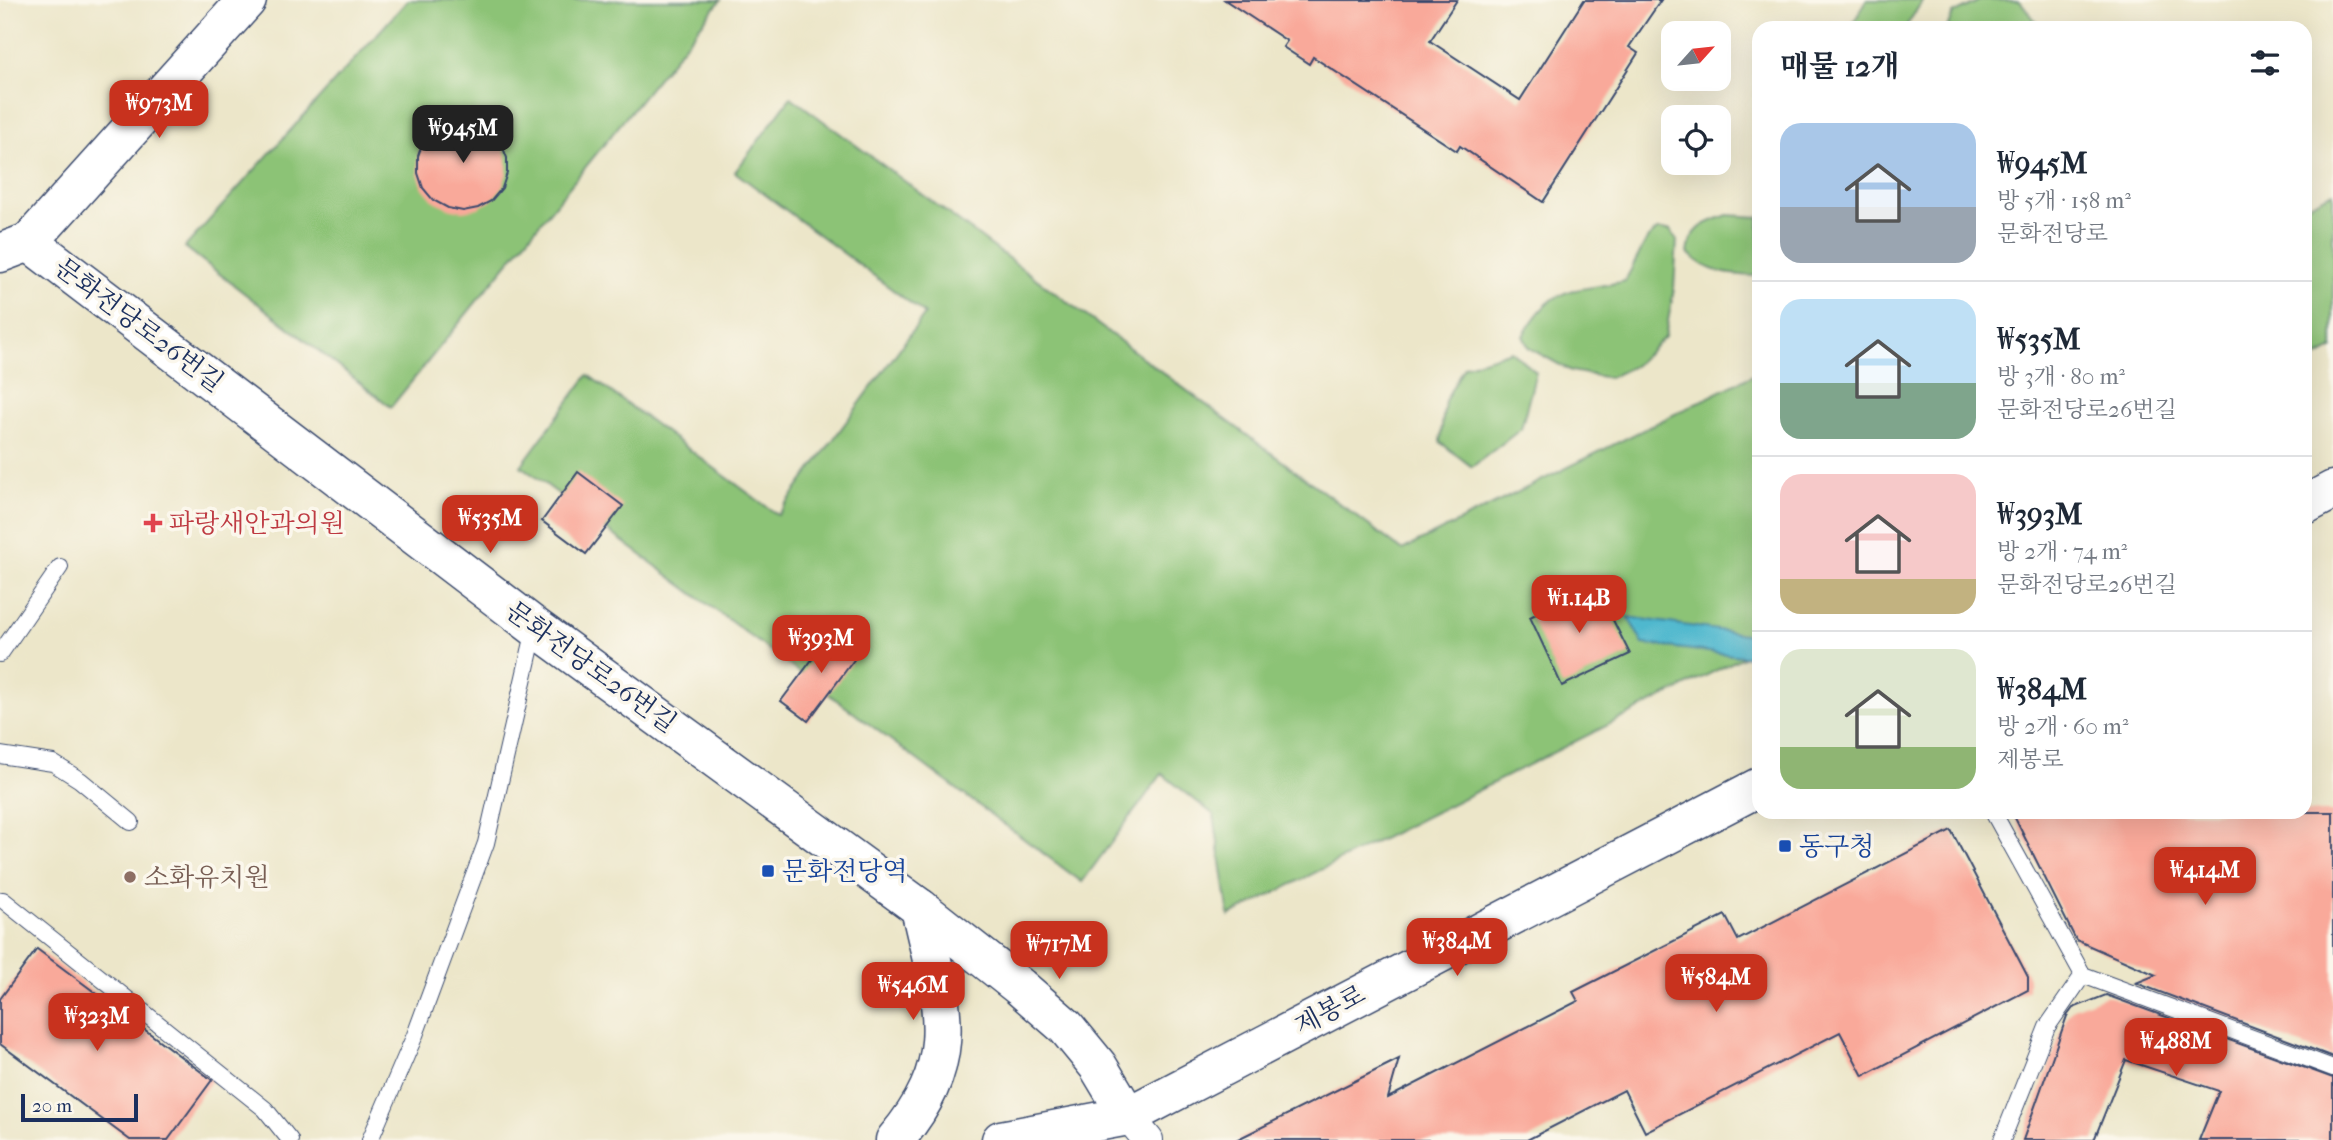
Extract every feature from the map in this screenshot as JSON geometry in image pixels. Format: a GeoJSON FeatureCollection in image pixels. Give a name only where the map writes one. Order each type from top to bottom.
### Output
{"type":"FeatureCollection","features":[{"type":"Feature","properties":{"kind":"street"},"geometry":{"type":"LineString","coordinates":[[14,247],[247,0]]}},
{"type":"Feature","properties":{"kind":"street","name":"문화전당로26번길"},"geometry":{"type":"LineString","coordinates":[[14,247],[920,908],[1066,1027],[1098,1066],[1134,1132]]}},
{"type":"Feature","properties":{"kind":"street"},"geometry":{"type":"LineString","coordinates":[[2312,501],[2333,490]]}},
{"type":"Feature","properties":{"kind":"street","name":"제봉로"},"geometry":{"type":"LineString","coordinates":[[1001,1140],[1134,1132],[1752,791]]}},
{"type":"Feature","properties":{"kind":"street"},"geometry":{"type":"LineString","coordinates":[[895,1140],[914,1117],[931,1088],[944,1042],[939,993],[920,908]]}},
{"type":"Feature","properties":{"kind":"lane"},"geometry":{"type":"LineString","coordinates":[[0,654],[61,567]]}},
{"type":"Feature","properties":{"kind":"lane"},"geometry":{"type":"LineString","coordinates":[[370,1140],[415,1035],[486,843],[536,627]]}},
{"type":"Feature","properties":{"kind":"lane"},"geometry":{"type":"LineString","coordinates":[[0,755],[53,763],[80,780],[131,822]]}},
{"type":"Feature","properties":{"kind":"lane"},"geometry":{"type":"LineString","coordinates":[[1997,819],[2083,975],[2333,1068]]}},
{"type":"Feature","properties":{"kind":"lane"},"geometry":{"type":"LineString","coordinates":[[3,901],[265,1109],[290,1140]]}},
{"type":"Feature","properties":{"kind":"lane"},"geometry":{"type":"LineString","coordinates":[[2002,1140],[2047,1027],[2083,975]]}},
{"type":"Feature","properties":{"kind":"green space"},"geometry":{"type":"Polygon","coordinates":[[[408,0],[721,0],[391,407],[185,247],[408,0]]]}},
{"type":"Feature","properties":{"kind":"green space"},"geometry":{"type":"Polygon","coordinates":[[[1867,0],[1923,0],[1910,21],[1854,21],[1867,0]]]}},
{"type":"Feature","properties":{"kind":"green space"},"geometry":{"type":"Polygon","coordinates":[[[1981,0],[2020,1],[2036,21],[1950,21],[1953,14],[1981,0]]]}},
{"type":"Feature","properties":{"kind":"green space"},"geometry":{"type":"Polygon","coordinates":[[[791,97],[1402,550],[1752,375],[1752,653],[1229,916],[1214,815],[1162,774],[1082,882],[521,466],[588,375],[778,515],[925,314],[735,172],[791,97]]]}},
{"type":"Feature","properties":{"kind":"green space"},"geometry":{"type":"Polygon","coordinates":[[[2333,192],[2333,349],[2312,360],[2312,202],[2333,192]]]}},
{"type":"Feature","properties":{"kind":"green space"},"geometry":{"type":"Polygon","coordinates":[[[1728,215],[1752,217],[1752,276],[1712,269],[1688,253],[1692,237],[1700,227],[1728,215]]]}},
{"type":"Feature","properties":{"kind":"green space"},"geometry":{"type":"Polygon","coordinates":[[[1657,230],[1670,230],[1677,240],[1674,289],[1665,337],[1634,366],[1609,378],[1571,371],[1529,348],[1523,336],[1545,306],[1566,292],[1625,281],[1647,239],[1657,230]]]}},
{"type":"Feature","properties":{"kind":"green space"},"geometry":{"type":"Polygon","coordinates":[[[1511,351],[1536,372],[1521,429],[1472,467],[1440,442],[1445,401],[1464,366],[1511,351]]]}},
{"type":"Feature","properties":{"kind":"water"},"geometry":{"type":"Polygon","coordinates":[[[1628,617],[1752,635],[1752,657],[1643,644],[1628,617]]]}},
{"type":"Feature","properties":{"kind":"building"},"geometry":{"type":"Polygon","coordinates":[[[1225,0],[1457,0],[1430,41],[1520,100],[1584,0],[1661,0],[1629,47],[1638,53],[1543,202],[1460,146],[1457,151],[1313,57],[1309,64],[1283,47],[1287,41],[1225,0]]]}},
{"type":"Feature","properties":{"kind":"building"},"geometry":{"type":"Polygon","coordinates":[[[481,117],[501,143],[507,158],[507,173],[502,188],[491,201],[478,208],[463,211],[448,208],[433,200],[423,188],[418,173],[418,156],[423,142],[433,130],[447,123],[481,117]]]}},
{"type":"Feature","properties":{"kind":"building"},"geometry":{"type":"Polygon","coordinates":[[[578,472],[623,506],[586,554],[542,521],[578,472]]]}},
{"type":"Feature","properties":{"kind":"building"},"geometry":{"type":"Polygon","coordinates":[[[1595,584],[1630,654],[1562,686],[1530,617],[1595,584]]]}},
{"type":"Feature","properties":{"kind":"building"},"geometry":{"type":"Polygon","coordinates":[[[835,629],[862,649],[808,721],[781,701],[835,629]]]}},
{"type":"Feature","properties":{"kind":"building"},"geometry":{"type":"Polygon","coordinates":[[[2312,812],[2333,812],[2333,1057],[2136,983],[2156,975],[2076,940],[2016,819],[2312,819],[2312,812]]]}},
{"type":"Feature","properties":{"kind":"building"},"geometry":{"type":"Polygon","coordinates":[[[1951,830],[2028,977],[2028,990],[1863,1076],[1840,1032],[1645,1132],[1624,1090],[1527,1140],[1236,1140],[1399,1059],[1388,1098],[1578,1001],[1573,992],[1725,915],[1738,940],[1951,830]]]}},
{"type":"Feature","properties":{"kind":"building"},"geometry":{"type":"Polygon","coordinates":[[[37,949],[212,1080],[168,1140],[130,1140],[0,1044],[0,999],[37,949]]]}},
{"type":"Feature","properties":{"kind":"building"},"geometry":{"type":"Polygon","coordinates":[[[2106,995],[2333,1078],[2333,1140],[2199,1140],[2219,1091],[2126,1060],[2094,1140],[2023,1140],[2067,1016],[2073,1008],[2106,995]]]}},
{"type":"Feature","properties":{"kind":"place","name":"파랑새안과의원"},"geometry":{"type":"Point","coordinates":[153,523]}},
{"type":"Feature","properties":{"kind":"place","name":"동구청"},"geometry":{"type":"Point","coordinates":[1785,846]}},
{"type":"Feature","properties":{"kind":"place","name":"문화전당역"},"geometry":{"type":"Point","coordinates":[768,871]}},
{"type":"Feature","properties":{"kind":"place","name":"소화유치원"},"geometry":{"type":"Point","coordinates":[130,877]}}]}
